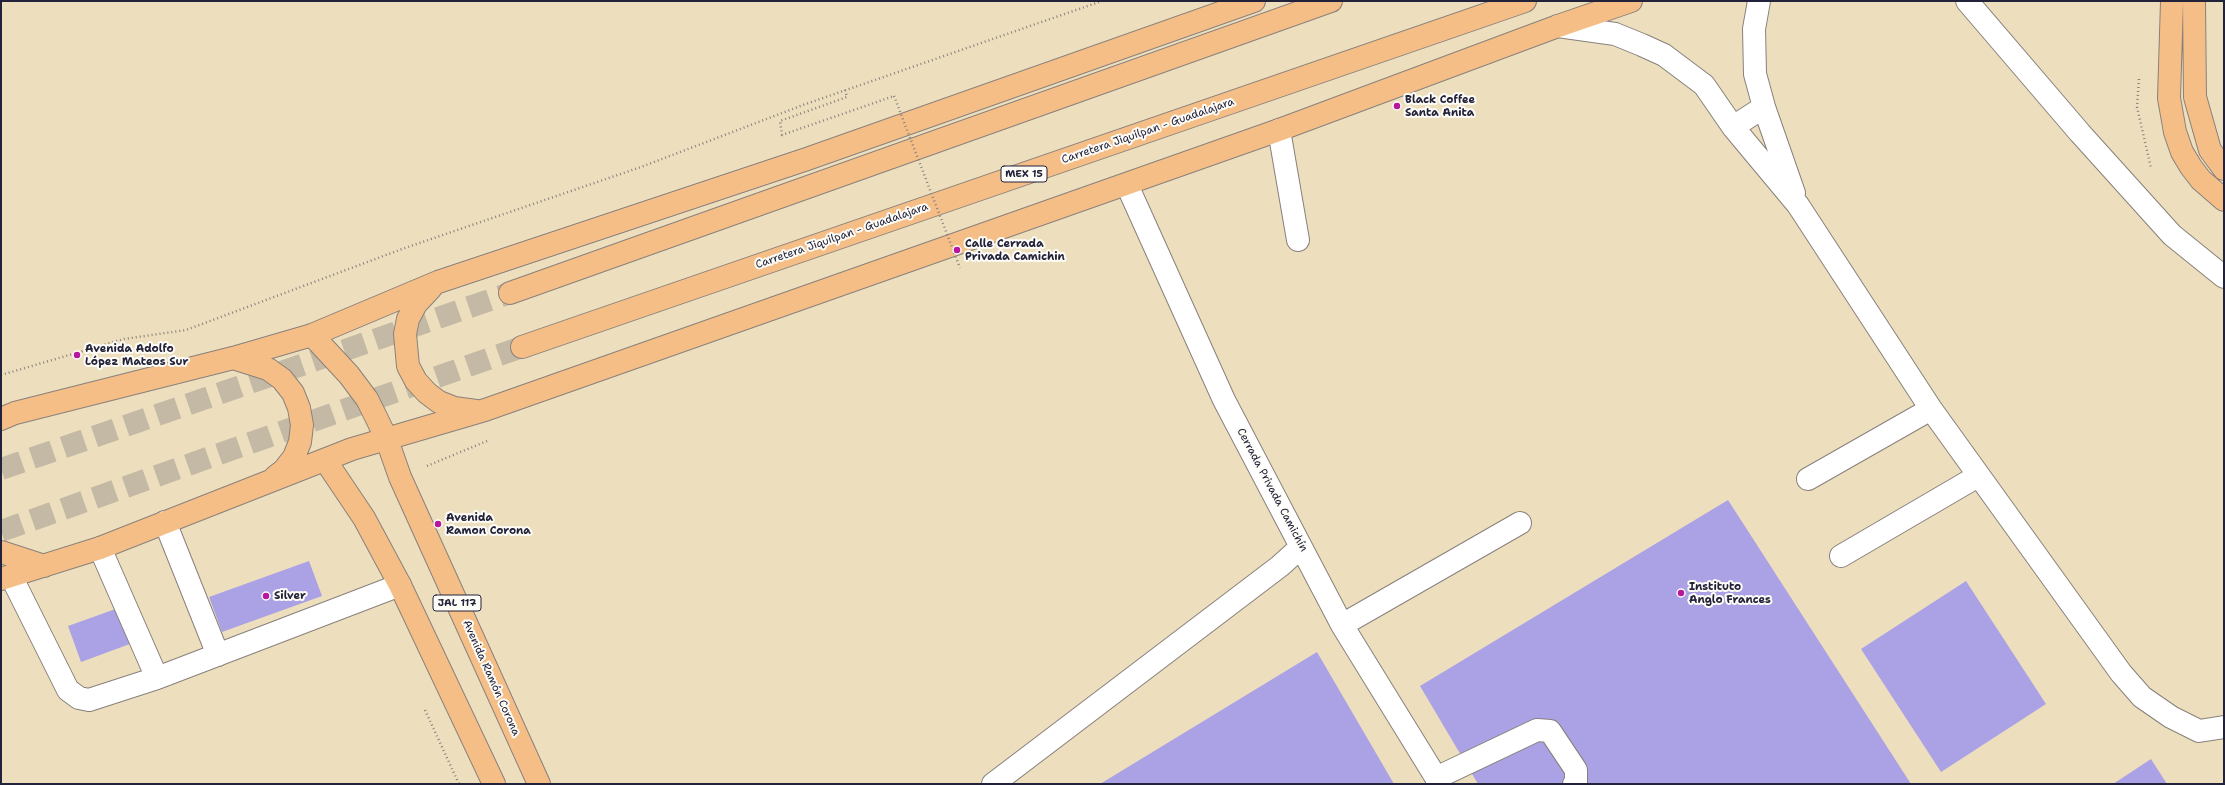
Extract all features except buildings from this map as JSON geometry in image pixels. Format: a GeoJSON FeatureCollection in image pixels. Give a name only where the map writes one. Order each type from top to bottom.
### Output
{"type":"FeatureCollection","features":[{"type":"Feature","properties":{"kind":"main road"},"geometry":{"type":"LineString","coordinates":[[5,417],[233,358],[312,335],[438,282],[807,159],[1254,1]]}},
{"type":"Feature","properties":{"kind":"main road"},"geometry":{"type":"LineString","coordinates":[[510,293],[1331,1]]}},
{"type":"Feature","properties":{"kind":"main road","name":"Carretera Jiquilpan - Guadalajara"},"geometry":{"type":"LineString","coordinates":[[522,347],[1525,1]]}},
{"type":"Feature","properties":{"kind":"main road"},"geometry":{"type":"LineString","coordinates":[[4,576],[44,566],[100,548],[352,449],[387,440],[485,410],[1127,185],[1558,26],[1631,1]]}},
{"type":"Feature","properties":{"kind":"main road"},"geometry":{"type":"LineString","coordinates":[[2172,1],[2169,98],[2175,132],[2182,152],[2191,166],[2202,180],[2224,200]]}},
{"type":"Feature","properties":{"kind":"main road"},"geometry":{"type":"LineString","coordinates":[[2194,1],[2195,97],[2210,150],[2224,169]]}},
{"type":"Feature","properties":{"kind":"main road"},"geometry":{"type":"LineString","coordinates":[[438,282],[426,292],[416,304],[408,319],[405,334],[408,366],[416,380],[427,393],[439,402],[470,411],[485,410]]}},
{"type":"Feature","properties":{"kind":"main road","name":"JAL 117"},"geometry":{"type":"LineString","coordinates":[[312,335],[333,356],[367,399],[387,440]]}},
{"type":"Feature","properties":{"kind":"main road"},"geometry":{"type":"LineString","coordinates":[[233,358],[252,362],[273,372],[282,379],[293,393],[300,408],[302,425],[300,442],[294,457],[284,470],[270,480]]}},
{"type":"Feature","properties":{"kind":"main road","name":"Avenida Ramón Corona"},"geometry":{"type":"LineString","coordinates":[[387,440],[400,477],[539,784]]}},
{"type":"Feature","properties":{"kind":"main road"},"geometry":{"type":"LineString","coordinates":[[325,460],[364,518],[400,585],[494,784]]}},
{"type":"Feature","properties":{"kind":"main road"},"geometry":{"type":"LineString","coordinates":[[1,552],[44,566]]}},
{"type":"Feature","properties":{"kind":"street"},"geometry":{"type":"LineString","coordinates":[[1759,1],[1754,29],[1755,74],[1764,107],[1798,205]]}},
{"type":"Feature","properties":{"kind":"street"},"geometry":{"type":"LineString","coordinates":[[1967,1],[2080,133],[2172,235],[2224,277]]}},
{"type":"Feature","properties":{"kind":"street"},"geometry":{"type":"LineString","coordinates":[[1558,26],[1615,34],[1664,55],[1704,85],[1733,127],[1798,205],[1931,410],[2121,673],[2142,697],[2171,717],[2199,730],[2224,727]]}},
{"type":"Feature","properties":{"kind":"street"},"geometry":{"type":"LineString","coordinates":[[1733,127],[1764,107]]}},
{"type":"Feature","properties":{"kind":"street"},"geometry":{"type":"LineString","coordinates":[[1278,130],[1298,240]]}},
{"type":"Feature","properties":{"kind":"street","name":"Cerrada Privada Camichín"},"geometry":{"type":"LineString","coordinates":[[1127,185],[1224,400],[1301,548],[1342,625],[1438,781]]}},
{"type":"Feature","properties":{"kind":"street"},"geometry":{"type":"LineString","coordinates":[[1808,479],[1931,410]]}},
{"type":"Feature","properties":{"kind":"street"},"geometry":{"type":"LineString","coordinates":[[1841,556],[1978,476]]}},
{"type":"Feature","properties":{"kind":"street"},"geometry":{"type":"LineString","coordinates":[[165,522],[218,655]]}},
{"type":"Feature","properties":{"kind":"street"},"geometry":{"type":"LineString","coordinates":[[1342,625],[1520,523]]}},
{"type":"Feature","properties":{"kind":"street"},"geometry":{"type":"LineString","coordinates":[[100,548],[156,678]]}},
{"type":"Feature","properties":{"kind":"street"},"geometry":{"type":"LineString","coordinates":[[993,784],[1280,566],[1301,548]]}},
{"type":"Feature","properties":{"kind":"street"},"geometry":{"type":"LineString","coordinates":[[4,576],[68,690],[78,698],[89,700],[156,678],[400,585]]}},
{"type":"Feature","properties":{"kind":"street"},"geometry":{"type":"LineString","coordinates":[[1438,781],[1538,730],[1550,731],[1576,770],[1576,783],[1574,784]]}},
{"type":"Feature","properties":{"kind":"path"},"geometry":{"type":"LineString","coordinates":[[1,374],[124,339],[186,330],[402,249],[641,168],[845,90],[1102,1]]}},
{"type":"Feature","properties":{"kind":"path"},"geometry":{"type":"LineString","coordinates":[[845,90],[847,97],[780,121],[782,135],[894,96],[960,268]]}},
{"type":"Feature","properties":{"kind":"tunnel"},"geometry":{"type":"LineString","coordinates":[[1,469],[510,293]]}},
{"type":"Feature","properties":{"kind":"tunnel"},"geometry":{"type":"LineString","coordinates":[[1,531],[522,347]]}},
{"type":"Feature","properties":{"kind":"place","name":"Black Coffee Santa Anita"},"geometry":{"type":"Point","coordinates":[1397,106]}},
{"type":"Feature","properties":{"kind":"place","name":"Calle Cerrada Privada Camichin"},"geometry":{"type":"Point","coordinates":[957,250]}},
{"type":"Feature","properties":{"kind":"place","name":"Avenida Adolfo López Mateos Sur"},"geometry":{"type":"Point","coordinates":[77,355]}},
{"type":"Feature","properties":{"kind":"place","name":"Avenida Ramon Corona"},"geometry":{"type":"Point","coordinates":[438,524]}},
{"type":"Feature","properties":{"kind":"place","name":"Instituto Anglo Frances"},"geometry":{"type":"Point","coordinates":[1681,593]}},
{"type":"Feature","properties":{"kind":"place","name":"Silver"},"geometry":{"type":"Point","coordinates":[266,596]}}]}
